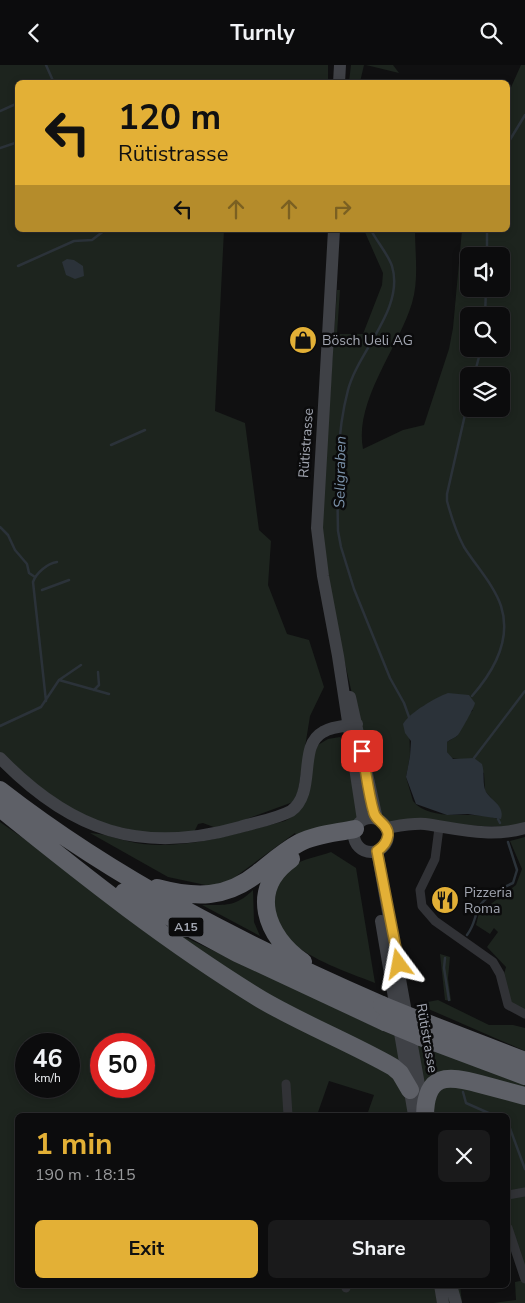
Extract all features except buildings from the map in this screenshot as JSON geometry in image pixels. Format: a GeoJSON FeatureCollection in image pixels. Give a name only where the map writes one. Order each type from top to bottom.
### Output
{"type":"FeatureCollection","features":[{"type":"Feature","properties":{"kind":"highway","name":"A15"},"geometry":{"type":"LineString","coordinates":[[0,790],[69,841],[128,879],[242,941],[361,996],[384,1013]]}},
{"type":"Feature","properties":{"kind":"highway"},"geometry":{"type":"LineString","coordinates":[[0,808],[84,874],[193,955],[288,1015],[394,1067],[412,1085]]}},
{"type":"Feature","properties":{"kind":"highway","name":"A15"},"geometry":{"type":"LineString","coordinates":[[0,808],[85,869],[153,909],[263,966],[384,1013],[525,1076]]}},
{"type":"Feature","properties":{"kind":"highway"},"geometry":{"type":"LineString","coordinates":[[128,879],[185,895],[215,895],[245,883],[280,855],[304,841],[358,830]]}},
{"type":"Feature","properties":{"kind":"highway"},"geometry":{"type":"LineString","coordinates":[[344,988],[298,959],[280,943],[269,923],[267,897],[276,873],[295,856],[358,830]]}},
{"type":"Feature","properties":{"kind":"highway","name":"A15"},"geometry":{"type":"LineString","coordinates":[[420,1029],[525,1061]]}},
{"type":"Feature","properties":{"kind":"highway"},"geometry":{"type":"LineString","coordinates":[[425,1113],[429,1091],[436,1083],[447,1078],[457,1078],[525,1096]]}},
{"type":"Feature","properties":{"kind":"main road"},"geometry":{"type":"LineString","coordinates":[[339,80],[340,65]]}},
{"type":"Feature","properties":{"kind":"main road","name":"Rütistrasse"},"geometry":{"type":"LineString","coordinates":[[334,232],[317,528],[322,576],[352,725],[383,828]]}},
{"type":"Feature","properties":{"kind":"main road"},"geometry":{"type":"LineString","coordinates":[[0,758],[48,799],[86,820],[141,839],[182,839],[217,833],[291,811],[299,804],[304,795],[313,741],[324,731],[352,725]]}},
{"type":"Feature","properties":{"kind":"main road","name":"Rütistrasse"},"geometry":{"type":"LineString","coordinates":[[352,725],[358,830]]}},
{"type":"Feature","properties":{"kind":"main road"},"geometry":{"type":"LineString","coordinates":[[383,828],[384,845],[373,851],[360,848],[358,830],[383,828],[439,828],[490,833],[525,828]]}},
{"type":"Feature","properties":{"kind":"main road","name":"Rütistrasse"},"geometry":{"type":"LineString","coordinates":[[373,851],[412,1085]]}},
{"type":"Feature","properties":{"kind":"main road"},"geometry":{"type":"LineString","coordinates":[[412,1085],[414,1113]]}},
{"type":"Feature","properties":{"kind":"main road"},"geometry":{"type":"LineString","coordinates":[[412,1085],[424,1113]]}},
{"type":"Feature","properties":{"kind":"main road"},"geometry":{"type":"LineString","coordinates":[[440,1288],[443,1303]]}},
{"type":"Feature","properties":{"kind":"main road"},"geometry":{"type":"LineString","coordinates":[[452,1288],[456,1303]]}},
{"type":"Feature","properties":{"kind":"street"},"geometry":{"type":"LineString","coordinates":[[439,828],[435,859],[420,890],[422,906],[436,921],[487,956],[497,969],[508,1005],[525,1014]]}},
{"type":"Feature","properties":{"kind":"street"},"geometry":{"type":"LineString","coordinates":[[286,1084],[288,1113]]}},
{"type":"Feature","properties":{"kind":"street"},"geometry":{"type":"LineString","coordinates":[[510,1234],[525,1279]]}},
{"type":"Feature","properties":{"kind":"shaded area"},"geometry":{"type":"Polygon","coordinates":[[[0,65],[328,65],[328,80],[15,80],[15,232],[224,232],[215,411],[245,423],[259,530],[271,541],[268,585],[287,634],[309,640],[324,687],[310,716],[298,791],[293,802],[219,829],[203,823],[198,824],[193,834],[161,836],[86,820],[0,758],[0,65]]]}},
{"type":"Feature","properties":{"kind":"shaded area"},"geometry":{"type":"Polygon","coordinates":[[[351,65],[364,65],[360,80],[349,80],[351,65]]]}},
{"type":"Feature","properties":{"kind":"shaded area"},"geometry":{"type":"Polygon","coordinates":[[[366,65],[393,65],[399,73],[366,65]]]}},
{"type":"Feature","properties":{"kind":"shaded area"},"geometry":{"type":"Polygon","coordinates":[[[521,65],[525,65],[525,823],[507,827],[387,822],[380,817],[337,628],[321,528],[337,290],[340,290],[337,334],[363,334],[382,285],[383,273],[365,232],[415,232],[416,276],[412,303],[406,321],[379,375],[365,412],[362,431],[363,449],[403,430],[424,425],[449,349],[453,328],[460,252],[460,297],[510,297],[510,247],[460,247],[462,232],[510,232],[510,90],[521,65]],[[425,705],[409,717],[410,756],[406,777],[413,801],[421,808],[442,814],[477,815],[498,819],[500,808],[485,791],[484,773],[459,759],[450,758],[447,752],[447,742],[457,736],[467,716],[473,710],[425,705]]]}},
{"type":"Feature","properties":{"kind":"shaded area"},"geometry":{"type":"Polygon","coordinates":[[[67,259],[74,260],[83,266],[84,276],[75,279],[66,275],[62,262],[67,259]]]}},
{"type":"Feature","properties":{"kind":"shaded area"},"geometry":{"type":"Polygon","coordinates":[[[448,693],[469,695],[475,703],[458,735],[447,742],[447,752],[453,759],[474,758],[482,764],[486,792],[500,807],[501,819],[468,814],[447,815],[416,804],[406,777],[411,741],[405,733],[403,724],[423,706],[448,693]]]}},
{"type":"Feature","properties":{"kind":"shaded area"},"geometry":{"type":"Polygon","coordinates":[[[340,737],[347,744],[358,819],[351,826],[298,838],[295,833],[231,880],[210,886],[168,877],[90,833],[143,844],[179,844],[215,839],[285,821],[295,814],[306,797],[314,755],[318,745],[328,739],[340,737]]]}},
{"type":"Feature","properties":{"kind":"shaded area"},"geometry":{"type":"Polygon","coordinates":[[[0,822],[49,856],[153,935],[178,934],[388,1033],[525,1084],[525,1279],[510,1234],[510,1113],[368,1113],[374,1095],[329,1081],[318,1113],[15,1113],[15,1288],[460,1288],[462,1303],[0,1303],[0,822]]]}},
{"type":"Feature","properties":{"kind":"shaded area"},"geometry":{"type":"Polygon","coordinates":[[[525,837],[525,1011],[512,1005],[503,978],[506,967],[487,947],[498,932],[494,928],[490,934],[476,925],[479,913],[516,885],[522,869],[510,841],[525,837]]]}},
{"type":"Feature","properties":{"kind":"shaded area"},"geometry":{"type":"Polygon","coordinates":[[[331,852],[356,868],[375,983],[308,954],[289,940],[282,932],[277,921],[275,899],[277,888],[282,878],[298,863],[331,852]]]}},
{"type":"Feature","properties":{"kind":"shaded area"},"geometry":{"type":"Polygon","coordinates":[[[253,890],[254,922],[260,936],[202,905],[230,904],[241,900],[253,890]]]}},
{"type":"Feature","properties":{"kind":"shaded area"},"geometry":{"type":"Polygon","coordinates":[[[440,954],[450,957],[448,978],[451,1001],[445,1000],[440,954]]]}},
{"type":"Feature","properties":{"kind":"shaded area"},"geometry":{"type":"Polygon","coordinates":[[[438,1000],[489,1025],[513,1025],[525,1028],[525,1051],[417,1004],[438,1000]]]}},
{"type":"Feature","properties":{"kind":"shaded area"},"geometry":{"type":"Polygon","coordinates":[[[525,1280],[525,1303],[493,1303],[516,1300],[515,1282],[525,1280]]]}},
{"type":"Feature","properties":{"kind":"waterway","name":"Seligraben"},"geometry":{"type":"LineString","coordinates":[[46,65],[53,80]]}},
{"type":"Feature","properties":{"kind":"waterway"},"geometry":{"type":"LineString","coordinates":[[0,111],[15,104]]}},
{"type":"Feature","properties":{"kind":"waterway"},"geometry":{"type":"LineString","coordinates":[[510,140],[525,115]]}},
{"type":"Feature","properties":{"kind":"waterway"},"geometry":{"type":"LineString","coordinates":[[0,148],[15,143]]}},
{"type":"Feature","properties":{"kind":"waterway"},"geometry":{"type":"LineString","coordinates":[[18,266],[74,241],[92,240],[102,232]]}},
{"type":"Feature","properties":{"kind":"waterway","name":"Seligraben"},"geometry":{"type":"LineString","coordinates":[[372,232],[390,261],[394,282],[392,298],[386,314],[353,375],[344,407],[338,460],[338,531],[354,589],[390,678],[404,703],[409,717]]}},
{"type":"Feature","properties":{"kind":"waterway"},"geometry":{"type":"LineString","coordinates":[[487,232],[487,247]]}},
{"type":"Feature","properties":{"kind":"waterway"},"geometry":{"type":"LineString","coordinates":[[485,307],[486,297]]}},
{"type":"Feature","properties":{"kind":"waterway"},"geometry":{"type":"LineString","coordinates":[[476,367],[479,357]]}},
{"type":"Feature","properties":{"kind":"waterway"},"geometry":{"type":"LineString","coordinates":[[464,417],[447,501],[454,525],[464,547],[498,598],[504,619],[504,631],[498,655],[487,677],[472,696]]}},
{"type":"Feature","properties":{"kind":"waterway"},"geometry":{"type":"LineString","coordinates":[[111,445],[145,430]]}},
{"type":"Feature","properties":{"kind":"waterway"},"geometry":{"type":"LineString","coordinates":[[0,527],[8,535],[15,550],[27,564],[29,573],[35,577]]}},
{"type":"Feature","properties":{"kind":"waterway"},"geometry":{"type":"LineString","coordinates":[[46,701],[33,582],[43,569],[57,562]]}},
{"type":"Feature","properties":{"kind":"waterway"},"geometry":{"type":"LineString","coordinates":[[42,590],[69,580]]}},
{"type":"Feature","properties":{"kind":"waterway"},"geometry":{"type":"LineString","coordinates":[[0,726],[41,707],[59,680],[81,665]]}},
{"type":"Feature","properties":{"kind":"waterway"},"geometry":{"type":"LineString","coordinates":[[94,690],[99,685],[98,672]]}},
{"type":"Feature","properties":{"kind":"waterway"},"geometry":{"type":"LineString","coordinates":[[59,680],[109,694]]}},
{"type":"Feature","properties":{"kind":"waterway"},"geometry":{"type":"LineString","coordinates":[[474,758],[525,691]]}},
{"type":"Feature","properties":{"kind":"waterway"},"geometry":{"type":"LineString","coordinates":[[498,819],[500,823]]}},
{"type":"Feature","properties":{"kind":"waterway"},"geometry":{"type":"LineString","coordinates":[[467,935],[473,925],[480,905],[493,893],[513,883],[517,870],[508,842]]}},
{"type":"Feature","properties":{"kind":"waterway"},"geometry":{"type":"LineString","coordinates":[[445,958],[444,968],[449,1000]]}},
{"type":"Feature","properties":{"kind":"waterway"},"geometry":{"type":"LineString","coordinates":[[463,1092],[466,1103],[488,1113]]}},
{"type":"Feature","properties":{"kind":"waterway"},"geometry":{"type":"LineString","coordinates":[[510,1128],[525,1169]]}},
{"type":"Feature","properties":{"kind":"place","name":"Bösch Ueli AG"},"geometry":{"type":"Point","coordinates":[303,340]}},
{"type":"Feature","properties":{"kind":"place","name":"Pizzeria Roma"},"geometry":{"type":"Point","coordinates":[445,900]}},
{"type":"Feature","properties":{"kind":"route"},"geometry":{"type":"LineString","coordinates":[[362,751],[373,810],[377,819],[384,824],[388,832],[387,841],[377,851],[390,929],[399,964]]}}]}
